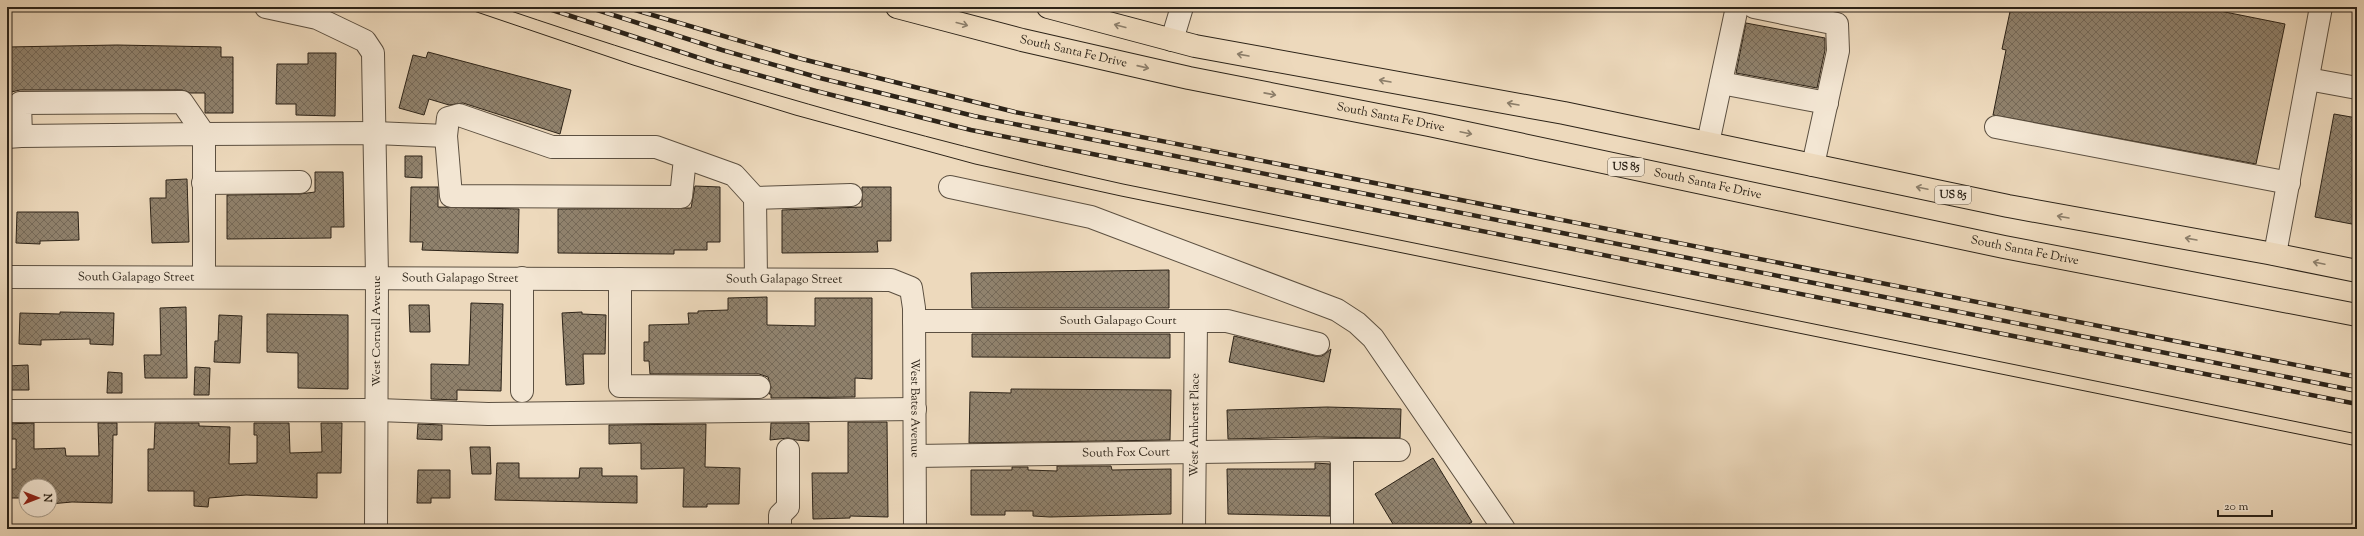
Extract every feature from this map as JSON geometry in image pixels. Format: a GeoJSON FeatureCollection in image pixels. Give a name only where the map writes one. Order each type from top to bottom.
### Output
{"type":"FeatureCollection","features":[{"type":"Feature","properties":{"kind":"highway","name":"South Santa Fe Drive"},"geometry":{"type":"LineString","coordinates":[[897,7],[1022,40],[1189,78],[1437,127],[2004,248],[2357,314]]}},
{"type":"Feature","properties":{"kind":"highway","name":"US 85"},"geometry":{"type":"LineString","coordinates":[[1055,8],[1195,46],[1564,113],[2054,215],[2276,254],[2357,271]]}},
{"type":"Feature","properties":{"kind":"street","name":"West Cornell Avenue"},"geometry":{"type":"LineString","coordinates":[[266,7],[317,18],[365,41],[373,53],[378,410],[376,529]]}},
{"type":"Feature","properties":{"kind":"street"},"geometry":{"type":"LineString","coordinates":[[1172,40],[1182,7]]}},
{"type":"Feature","properties":{"kind":"street"},"geometry":{"type":"LineString","coordinates":[[1708,143],[1737,7]]}},
{"type":"Feature","properties":{"kind":"street"},"geometry":{"type":"LineString","coordinates":[[1754,7],[1837,24],[1838,51],[1813,165]]}},
{"type":"Feature","properties":{"kind":"street"},"geometry":{"type":"LineString","coordinates":[[2276,254],[2321,7]]}},
{"type":"Feature","properties":{"kind":"street"},"geometry":{"type":"LineString","coordinates":[[2308,79],[2357,88]]}},
{"type":"Feature","properties":{"kind":"street"},"geometry":{"type":"LineString","coordinates":[[1721,83],[1827,103]]}},
{"type":"Feature","properties":{"kind":"street"},"geometry":{"type":"LineString","coordinates":[[204,277],[204,134],[182,102],[20,103],[14,136],[204,134],[375,134],[446,136]]}},
{"type":"Feature","properties":{"kind":"street"},"geometry":{"type":"LineString","coordinates":[[685,158],[681,197],[451,196],[446,136],[448,118],[459,115],[552,147],[656,148],[685,158],[734,175],[755,198],[756,279]]}},
{"type":"Feature","properties":{"kind":"street"},"geometry":{"type":"LineString","coordinates":[[1996,127],[2288,183]]}},
{"type":"Feature","properties":{"kind":"street"},"geometry":{"type":"LineString","coordinates":[[203,183],[300,182]]}},
{"type":"Feature","properties":{"kind":"street"},"geometry":{"type":"LineString","coordinates":[[950,187],[1091,217],[1337,310],[1357,323],[1373,338],[1504,529]]}},
{"type":"Feature","properties":{"kind":"street"},"geometry":{"type":"LineString","coordinates":[[755,198],[851,195]]}},
{"type":"Feature","properties":{"kind":"street","name":"South Galapago Street"},"geometry":{"type":"LineString","coordinates":[[7,277],[377,277],[891,280],[911,288]]}},
{"type":"Feature","properties":{"kind":"street"},"geometry":{"type":"LineString","coordinates":[[522,278],[522,391]]}},
{"type":"Feature","properties":{"kind":"street"},"geometry":{"type":"LineString","coordinates":[[620,278],[620,386],[759,388]]}},
{"type":"Feature","properties":{"kind":"street","name":"West Bates Avenue"},"geometry":{"type":"LineString","coordinates":[[911,288],[914,321],[915,529]]}},
{"type":"Feature","properties":{"kind":"street","name":"South Galapago Court"},"geometry":{"type":"LineString","coordinates":[[914,321],[1227,321],[1318,344]]}},
{"type":"Feature","properties":{"kind":"street","name":"West Amherst Place"},"geometry":{"type":"LineString","coordinates":[[1194,529],[1196,321]]}},
{"type":"Feature","properties":{"kind":"street"},"geometry":{"type":"LineString","coordinates":[[7,411],[378,410],[488,414],[915,409]]}},
{"type":"Feature","properties":{"kind":"street"},"geometry":{"type":"LineString","coordinates":[[780,529],[780,515],[788,506],[788,450]]}},
{"type":"Feature","properties":{"kind":"street"},"geometry":{"type":"LineString","coordinates":[[1337,450],[1342,461],[1342,529]]}},
{"type":"Feature","properties":{"kind":"street","name":"South Fox Court"},"geometry":{"type":"LineString","coordinates":[[915,456],[1195,451],[1399,450]]}},
{"type":"Feature","properties":{"kind":"building"},"geometry":{"type":"Polygon","coordinates":[[[2011,7],[2200,7],[2285,24],[2256,164],[1993,115],[2006,50],[2002,49],[2011,7]]]}},
{"type":"Feature","properties":{"kind":"building"},"geometry":{"type":"Polygon","coordinates":[[[1746,23],[1825,38],[1825,50],[1817,88],[1736,73],[1746,23]]]}},
{"type":"Feature","properties":{"kind":"building"},"geometry":{"type":"Polygon","coordinates":[[[117,45],[221,47],[221,57],[233,57],[233,113],[205,113],[205,93],[190,93],[182,90],[20,90],[7,93],[7,47],[117,45]]]}},
{"type":"Feature","properties":{"kind":"building"},"geometry":{"type":"Polygon","coordinates":[[[428,52],[571,90],[560,134],[463,103],[449,105],[429,99],[424,115],[399,108],[413,55],[426,58],[428,52]]]}},
{"type":"Feature","properties":{"kind":"building"},"geometry":{"type":"Polygon","coordinates":[[[308,53],[336,53],[335,116],[296,115],[296,104],[276,104],[277,64],[308,64],[308,53]]]}},
{"type":"Feature","properties":{"kind":"building"},"geometry":{"type":"Polygon","coordinates":[[[2334,114],[2357,118],[2357,225],[2315,217],[2334,114]]]}},
{"type":"Feature","properties":{"kind":"building"},"geometry":{"type":"Polygon","coordinates":[[[405,156],[422,156],[422,178],[405,177],[405,156]]]}},
{"type":"Feature","properties":{"kind":"building"},"geometry":{"type":"Polygon","coordinates":[[[315,172],[343,172],[344,227],[331,227],[331,238],[227,239],[227,195],[300,194],[315,192],[315,172]]]}},
{"type":"Feature","properties":{"kind":"building"},"geometry":{"type":"Polygon","coordinates":[[[187,179],[189,242],[152,243],[150,198],[166,198],[166,180],[187,179]]]}},
{"type":"Feature","properties":{"kind":"building"},"geometry":{"type":"Polygon","coordinates":[[[695,186],[720,187],[720,242],[707,242],[707,250],[674,250],[674,254],[558,253],[558,209],[691,208],[695,186]]]}},
{"type":"Feature","properties":{"kind":"building"},"geometry":{"type":"Polygon","coordinates":[[[411,187],[438,187],[438,207],[519,209],[518,253],[422,250],[423,242],[410,242],[411,187]]]}},
{"type":"Feature","properties":{"kind":"building"},"geometry":{"type":"Polygon","coordinates":[[[862,187],[891,187],[891,241],[877,241],[878,252],[782,253],[782,210],[862,207],[862,187]]]}},
{"type":"Feature","properties":{"kind":"building"},"geometry":{"type":"Polygon","coordinates":[[[17,212],[78,212],[79,240],[40,241],[40,244],[16,243],[17,212]]]}},
{"type":"Feature","properties":{"kind":"building"},"geometry":{"type":"Polygon","coordinates":[[[1169,270],[1169,308],[972,308],[971,273],[1169,270]]]}},
{"type":"Feature","properties":{"kind":"building"},"geometry":{"type":"Polygon","coordinates":[[[767,297],[767,325],[815,326],[815,298],[872,298],[872,379],[855,378],[855,397],[771,398],[771,394],[769,394],[771,387],[768,377],[759,374],[650,374],[649,361],[644,361],[644,342],[649,342],[649,325],[689,324],[688,313],[698,313],[698,311],[728,310],[728,298],[767,297]]]}},
{"type":"Feature","properties":{"kind":"building"},"geometry":{"type":"Polygon","coordinates":[[[471,303],[503,304],[501,391],[457,390],[457,400],[431,399],[431,364],[469,365],[471,303]]]}},
{"type":"Feature","properties":{"kind":"building"},"geometry":{"type":"Polygon","coordinates":[[[409,305],[429,305],[430,332],[410,332],[409,305]]]}},
{"type":"Feature","properties":{"kind":"building"},"geometry":{"type":"Polygon","coordinates":[[[186,307],[187,378],[145,378],[144,355],[161,355],[160,308],[186,307]]]}},
{"type":"Feature","properties":{"kind":"building"},"geometry":{"type":"Polygon","coordinates":[[[60,312],[114,313],[113,345],[90,344],[90,339],[41,340],[41,345],[19,344],[20,313],[60,314],[60,312]]]}},
{"type":"Feature","properties":{"kind":"building"},"geometry":{"type":"Polygon","coordinates":[[[582,312],[582,314],[606,315],[605,354],[583,354],[584,384],[566,385],[562,313],[582,312]]]}},
{"type":"Feature","properties":{"kind":"building"},"geometry":{"type":"Polygon","coordinates":[[[267,314],[348,315],[348,389],[298,388],[298,353],[267,352],[267,314]]]}},
{"type":"Feature","properties":{"kind":"building"},"geometry":{"type":"Polygon","coordinates":[[[219,315],[242,316],[240,363],[214,362],[215,341],[218,341],[219,315]]]}},
{"type":"Feature","properties":{"kind":"building"},"geometry":{"type":"Polygon","coordinates":[[[972,334],[1170,334],[1170,358],[972,357],[972,334]]]}},
{"type":"Feature","properties":{"kind":"building"},"geometry":{"type":"Polygon","coordinates":[[[1234,336],[1315,356],[1322,356],[1331,349],[1324,382],[1229,362],[1234,336]]]}},
{"type":"Feature","properties":{"kind":"building"},"geometry":{"type":"Polygon","coordinates":[[[28,365],[29,390],[7,390],[7,366],[28,365]]]}},
{"type":"Feature","properties":{"kind":"building"},"geometry":{"type":"Polygon","coordinates":[[[195,367],[210,368],[209,395],[194,395],[195,367]]]}},
{"type":"Feature","properties":{"kind":"building"},"geometry":{"type":"Polygon","coordinates":[[[108,372],[122,373],[122,393],[107,393],[108,372]]]}},
{"type":"Feature","properties":{"kind":"building"},"geometry":{"type":"Polygon","coordinates":[[[1011,389],[1171,390],[1170,440],[969,443],[970,392],[1011,393],[1011,389]]]}},
{"type":"Feature","properties":{"kind":"building"},"geometry":{"type":"Polygon","coordinates":[[[1327,407],[1401,409],[1400,438],[1314,437],[1228,439],[1227,410],[1327,407]]]}},
{"type":"Feature","properties":{"kind":"building"},"geometry":{"type":"Polygon","coordinates":[[[848,422],[887,422],[888,517],[850,516],[850,518],[813,519],[812,473],[848,473],[848,422]]]}},
{"type":"Feature","properties":{"kind":"building"},"geometry":{"type":"Polygon","coordinates":[[[34,423],[34,449],[65,448],[66,456],[99,456],[98,423],[117,423],[117,435],[113,435],[112,503],[72,502],[58,503],[58,478],[18,478],[18,498],[7,498],[7,469],[16,469],[16,439],[7,439],[7,424],[34,423]]]}},
{"type":"Feature","properties":{"kind":"building"},"geometry":{"type":"Polygon","coordinates":[[[155,423],[199,423],[199,426],[230,427],[229,464],[257,463],[257,435],[254,435],[254,423],[289,423],[290,453],[322,452],[321,423],[342,423],[341,473],[317,473],[317,498],[246,495],[209,498],[208,507],[194,506],[194,491],[148,491],[148,449],[154,449],[155,423]]]}},
{"type":"Feature","properties":{"kind":"building"},"geometry":{"type":"Polygon","coordinates":[[[771,423],[809,423],[809,441],[788,438],[770,440],[771,423]]]}},
{"type":"Feature","properties":{"kind":"building"},"geometry":{"type":"Polygon","coordinates":[[[418,424],[442,425],[442,440],[417,439],[418,424]]]}},
{"type":"Feature","properties":{"kind":"building"},"geometry":{"type":"Polygon","coordinates":[[[706,424],[705,467],[740,468],[739,504],[707,504],[707,507],[683,507],[684,468],[641,469],[641,443],[609,444],[609,425],[706,424]]]}},
{"type":"Feature","properties":{"kind":"building"},"geometry":{"type":"Polygon","coordinates":[[[470,447],[490,447],[491,474],[472,474],[470,447]]]}},
{"type":"Feature","properties":{"kind":"building"},"geometry":{"type":"Polygon","coordinates":[[[1433,458],[1472,522],[1461,529],[1396,529],[1375,494],[1433,458]]]}},
{"type":"Feature","properties":{"kind":"building"},"geometry":{"type":"Polygon","coordinates":[[[497,463],[519,463],[519,478],[579,478],[580,468],[602,468],[602,476],[637,476],[637,503],[495,500],[497,463]]]}},
{"type":"Feature","properties":{"kind":"building"},"geometry":{"type":"Polygon","coordinates":[[[1315,463],[1330,464],[1330,516],[1228,514],[1227,469],[1315,469],[1315,463]]]}},
{"type":"Feature","properties":{"kind":"building"},"geometry":{"type":"Polygon","coordinates":[[[1057,466],[1111,466],[1112,470],[1171,469],[1171,514],[1050,517],[1033,516],[1033,511],[1005,511],[1005,515],[971,515],[971,470],[1012,470],[1012,467],[1028,467],[1028,470],[1057,471],[1057,466]]]}},
{"type":"Feature","properties":{"kind":"building"},"geometry":{"type":"Polygon","coordinates":[[[418,470],[450,470],[450,498],[431,498],[431,503],[417,503],[418,470]]]}},
{"type":"Feature","properties":{"kind":"tram line"},"geometry":{"type":"LineString","coordinates":[[462,7],[633,65],[795,115],[975,164],[1121,196],[2357,446]]}},
{"type":"Feature","properties":{"kind":"tram line"},"geometry":{"type":"LineString","coordinates":[[499,7],[653,58],[808,104],[886,126],[1043,166],[1123,184],[2357,434]]}},
{"type":"Feature","properties":{"kind":"railway"},"geometry":{"type":"LineString","coordinates":[[543,7],[718,64],[816,91],[971,130],[2357,404]]}},
{"type":"Feature","properties":{"kind":"railway"},"geometry":{"type":"LineString","coordinates":[[588,7],[722,50],[820,78],[974,116],[2357,391]]}},
{"type":"Feature","properties":{"kind":"railway"},"geometry":{"type":"LineString","coordinates":[[625,7],[802,59],[1015,112],[2357,377]]}}]}
